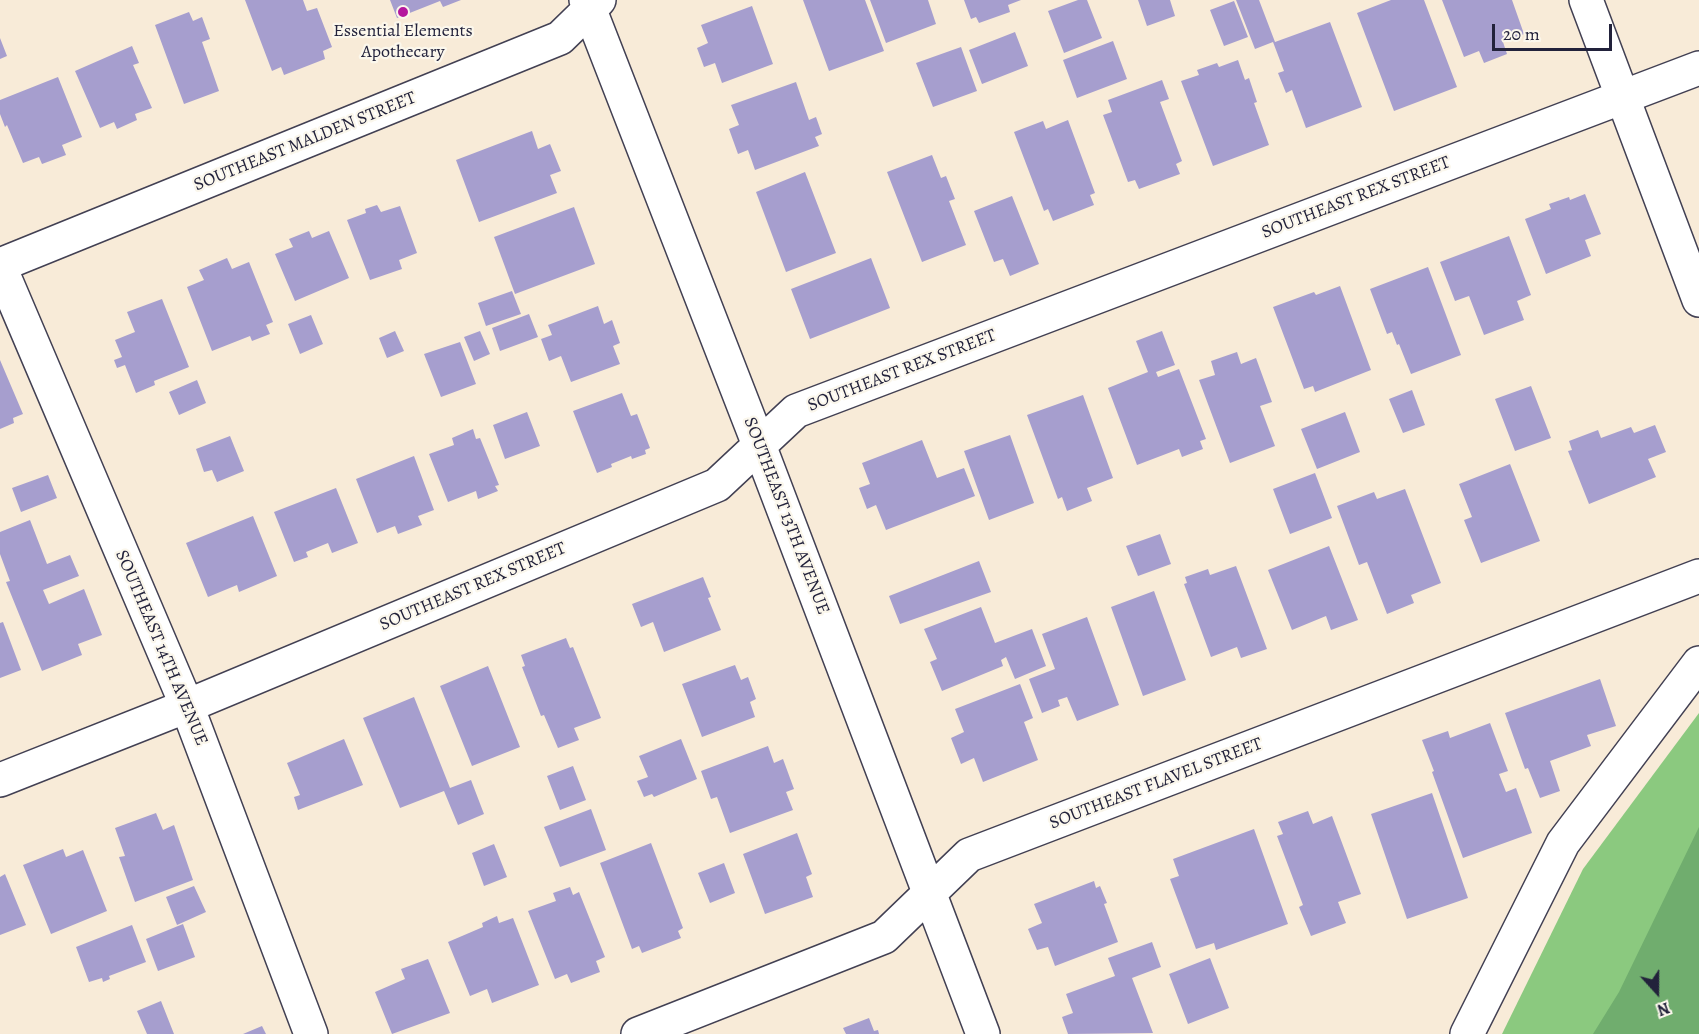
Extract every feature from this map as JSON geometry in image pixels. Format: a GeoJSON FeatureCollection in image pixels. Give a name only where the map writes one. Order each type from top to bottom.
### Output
{"type":"FeatureCollection","features":[{"type":"Feature","properties":{"kind":"street"},"geometry":{"type":"LineString","coordinates":[[1586,0],[1699,300]]}},
{"type":"Feature","properties":{"kind":"street","name":"SOUTHEAST MALDEN STREET"},"geometry":{"type":"LineString","coordinates":[[0,266],[560,38],[592,3]]}},
{"type":"Feature","properties":{"kind":"street","name":"SOUTHEAST 13TH AVENUE"},"geometry":{"type":"LineString","coordinates":[[592,3],[983,1034]]}},
{"type":"Feature","properties":{"kind":"street","name":"SOUTHEAST REX STREET"},"geometry":{"type":"LineString","coordinates":[[0,780],[187,706],[717,485],[796,411],[1699,68]]}},
{"type":"Feature","properties":{"kind":"street","name":"SOUTHEAST 14TH AVENUE"},"geometry":{"type":"LineString","coordinates":[[0,266],[187,706],[311,1034]]}},
{"type":"Feature","properties":{"kind":"street","name":"SOUTHEAST FLAVEL STREET"},"geometry":{"type":"LineString","coordinates":[[638,1034],[884,937],[969,855],[1699,576]]}},
{"type":"Feature","properties":{"kind":"street"},"geometry":{"type":"LineString","coordinates":[[1467,1034],[1563,843],[1699,663]]}},
{"type":"Feature","properties":{"kind":"green space"},"geometry":{"type":"Polygon","coordinates":[[[1699,713],[1699,1034],[1502,1034],[1583,869],[1699,713]]]}},
{"type":"Feature","properties":{"kind":"green space"},"geometry":{"type":"Polygon","coordinates":[[[1699,827],[1699,1034],[1593,1034],[1619,992],[1699,827]]]}},
{"type":"Feature","properties":{"kind":"building"},"geometry":{"type":"Polygon","coordinates":[[[245,0],[303,0],[307,11],[317,8],[332,47],[323,51],[325,59],[284,75],[281,67],[272,71],[245,0]]]}},
{"type":"Feature","properties":{"kind":"building","name":"Essential Elements Apothecary"},"geometry":{"type":"Polygon","coordinates":[[[390,0],[461,0],[443,7],[440,1],[397,18],[390,0]]]}},
{"type":"Feature","properties":{"kind":"building"},"geometry":{"type":"Polygon","coordinates":[[[803,0],[865,0],[884,51],[829,71],[803,0]]]}},
{"type":"Feature","properties":{"kind":"building"},"geometry":{"type":"Polygon","coordinates":[[[870,0],[928,0],[936,24],[886,43],[870,0]]]}},
{"type":"Feature","properties":{"kind":"building"},"geometry":{"type":"Polygon","coordinates":[[[964,0],[1021,0],[1008,5],[1010,12],[979,23],[976,17],[971,19],[964,0]]]}},
{"type":"Feature","properties":{"kind":"building"},"geometry":{"type":"Polygon","coordinates":[[[1078,0],[1087,0],[1102,38],[1064,53],[1048,11],[1078,0]]]}},
{"type":"Feature","properties":{"kind":"building"},"geometry":{"type":"Polygon","coordinates":[[[1138,0],[1170,0],[1175,16],[1147,26],[1138,0]]]}},
{"type":"Feature","properties":{"kind":"building"},"geometry":{"type":"Polygon","coordinates":[[[1236,0],[1259,0],[1275,42],[1330,22],[1362,107],[1306,128],[1292,90],[1286,93],[1278,73],[1284,71],[1273,42],[1255,49],[1236,0]]]}},
{"type":"Feature","properties":{"kind":"building"},"geometry":{"type":"Polygon","coordinates":[[[1391,0],[1424,0],[1457,87],[1394,111],[1357,13],[1391,0]]]}},
{"type":"Feature","properties":{"kind":"building"},"geometry":{"type":"Polygon","coordinates":[[[1442,0],[1512,0],[1524,34],[1503,42],[1507,54],[1484,63],[1479,51],[1464,57],[1442,0]]]}},
{"type":"Feature","properties":{"kind":"building"},"geometry":{"type":"Polygon","coordinates":[[[1234,1],[1248,37],[1224,46],[1210,10],[1234,1]]]}},
{"type":"Feature","properties":{"kind":"building"},"geometry":{"type":"Polygon","coordinates":[[[752,6],[773,64],[722,83],[715,63],[704,67],[697,48],[708,43],[701,25],[752,6]]]}},
{"type":"Feature","properties":{"kind":"building"},"geometry":{"type":"Polygon","coordinates":[[[189,12],[193,21],[202,17],[210,39],[202,42],[219,91],[184,104],[155,25],[189,12]]]}},
{"type":"Feature","properties":{"kind":"building"},"geometry":{"type":"Polygon","coordinates":[[[1015,32],[1028,66],[982,84],[969,50],[1015,32]]]}},
{"type":"Feature","properties":{"kind":"building"},"geometry":{"type":"Polygon","coordinates":[[[0,38],[7,56],[0,59],[0,38]]]}},
{"type":"Feature","properties":{"kind":"building"},"geometry":{"type":"Polygon","coordinates":[[[1113,41],[1127,79],[1077,98],[1063,60],[1113,41]]]}},
{"type":"Feature","properties":{"kind":"building"},"geometry":{"type":"Polygon","coordinates":[[[132,46],[139,63],[133,65],[152,108],[135,114],[137,120],[117,129],[114,122],[100,128],[75,71],[132,46]]]}},
{"type":"Feature","properties":{"kind":"building"},"geometry":{"type":"Polygon","coordinates":[[[961,47],[977,91],[933,107],[916,63],[961,47]]]}},
{"type":"Feature","properties":{"kind":"building"},"geometry":{"type":"Polygon","coordinates":[[[1238,60],[1245,80],[1249,78],[1257,102],[1254,103],[1269,145],[1213,166],[1181,81],[1199,75],[1197,70],[1217,63],[1219,67],[1238,60]]]}},
{"type":"Feature","properties":{"kind":"building"},"geometry":{"type":"Polygon","coordinates":[[[58,77],[82,137],[62,145],[66,155],[42,164],[39,157],[23,163],[0,114],[0,100],[58,77]]]}},
{"type":"Feature","properties":{"kind":"building"},"geometry":{"type":"Polygon","coordinates":[[[1162,80],[1169,99],[1160,102],[1182,161],[1176,164],[1180,174],[1139,189],[1135,180],[1128,182],[1103,115],[1112,112],[1108,100],[1162,80]]]}},
{"type":"Feature","properties":{"kind":"building"},"geometry":{"type":"Polygon","coordinates":[[[796,82],[809,120],[816,117],[822,134],[815,137],[819,146],[755,170],[748,150],[738,154],[729,129],[739,125],[731,105],[796,82]]]}},
{"type":"Feature","properties":{"kind":"building"},"geometry":{"type":"Polygon","coordinates":[[[1068,120],[1095,193],[1090,195],[1094,205],[1053,221],[1048,209],[1044,211],[1014,132],[1043,121],[1046,129],[1068,120]]]}},
{"type":"Feature","properties":{"kind":"building"},"geometry":{"type":"Polygon","coordinates":[[[532,131],[538,149],[550,144],[561,171],[550,175],[557,193],[479,222],[456,160],[532,131]]]}},
{"type":"Feature","properties":{"kind":"building"},"geometry":{"type":"Polygon","coordinates":[[[932,155],[941,178],[946,176],[955,199],[949,201],[966,245],[922,262],[887,172],[932,155]]]}},
{"type":"Feature","properties":{"kind":"building"},"geometry":{"type":"Polygon","coordinates":[[[805,172],[836,253],[786,272],[756,192],[805,172]]]}},
{"type":"Feature","properties":{"kind":"building"},"geometry":{"type":"Polygon","coordinates":[[[1585,194],[1601,234],[1585,240],[1591,256],[1546,274],[1525,219],[1551,209],[1549,204],[1585,194]]]}},
{"type":"Feature","properties":{"kind":"building"},"geometry":{"type":"Polygon","coordinates":[[[1012,196],[1039,264],[1010,276],[1003,259],[994,262],[974,211],[1012,196]]]}},
{"type":"Feature","properties":{"kind":"building"},"geometry":{"type":"Polygon","coordinates":[[[377,205],[381,212],[400,206],[417,253],[399,260],[402,269],[370,280],[347,220],[366,213],[365,209],[377,205]]]}},
{"type":"Feature","properties":{"kind":"building"},"geometry":{"type":"Polygon","coordinates":[[[574,207],[595,264],[515,294],[494,237],[574,207]]]}},
{"type":"Feature","properties":{"kind":"building"},"geometry":{"type":"Polygon","coordinates":[[[309,231],[312,238],[329,231],[349,278],[295,301],[275,254],[293,247],[289,239],[309,231]]]}},
{"type":"Feature","properties":{"kind":"building"},"geometry":{"type":"Polygon","coordinates":[[[1509,236],[1531,295],[1517,301],[1524,320],[1484,335],[1469,296],[1455,301],[1440,262],[1509,236]]]}},
{"type":"Feature","properties":{"kind":"building"},"geometry":{"type":"Polygon","coordinates":[[[227,258],[232,269],[249,262],[273,322],[266,325],[270,334],[252,341],[250,336],[212,351],[187,287],[204,280],[199,270],[227,258]]]}},
{"type":"Feature","properties":{"kind":"building"},"geometry":{"type":"Polygon","coordinates":[[[871,258],[890,308],[810,339],[791,289],[871,258]]]}},
{"type":"Feature","properties":{"kind":"building"},"geometry":{"type":"Polygon","coordinates":[[[1428,267],[1461,355],[1411,374],[1392,332],[1387,334],[1370,289],[1428,267]]]}},
{"type":"Feature","properties":{"kind":"building"},"geometry":{"type":"Polygon","coordinates":[[[1340,286],[1371,370],[1315,392],[1313,386],[1304,389],[1273,307],[1314,292],[1316,295],[1340,286]]]}},
{"type":"Feature","properties":{"kind":"building"},"geometry":{"type":"Polygon","coordinates":[[[512,291],[521,314],[486,326],[478,303],[512,291]]]}},
{"type":"Feature","properties":{"kind":"building"},"geometry":{"type":"Polygon","coordinates":[[[162,299],[189,367],[154,381],[155,385],[136,393],[125,365],[117,368],[114,360],[122,357],[115,340],[135,332],[127,312],[162,299]]]}},
{"type":"Feature","properties":{"kind":"building"},"geometry":{"type":"Polygon","coordinates":[[[598,306],[604,324],[612,320],[620,343],[613,346],[620,364],[571,382],[561,356],[549,361],[541,339],[552,335],[548,325],[598,306]]]}},
{"type":"Feature","properties":{"kind":"building"},"geometry":{"type":"Polygon","coordinates":[[[529,314],[538,337],[500,351],[492,328],[529,314]]]}},
{"type":"Feature","properties":{"kind":"building"},"geometry":{"type":"Polygon","coordinates":[[[311,315],[323,344],[300,354],[288,324],[311,315]]]}},
{"type":"Feature","properties":{"kind":"building"},"geometry":{"type":"Polygon","coordinates":[[[395,331],[404,351],[387,358],[379,338],[395,331]]]}},
{"type":"Feature","properties":{"kind":"building"},"geometry":{"type":"Polygon","coordinates":[[[480,331],[490,354],[474,361],[464,337],[480,331]]]}},
{"type":"Feature","properties":{"kind":"building"},"geometry":{"type":"Polygon","coordinates":[[[1162,331],[1175,365],[1156,372],[1158,377],[1179,369],[1206,439],[1200,441],[1203,449],[1182,457],[1179,449],[1137,465],[1108,388],[1148,372],[1136,341],[1162,331]]]}},
{"type":"Feature","properties":{"kind":"building"},"geometry":{"type":"Polygon","coordinates":[[[460,342],[476,384],[441,397],[424,354],[460,342]]]}},
{"type":"Feature","properties":{"kind":"building"},"geometry":{"type":"Polygon","coordinates":[[[1237,352],[1241,364],[1256,358],[1272,402],[1260,406],[1275,446],[1230,463],[1199,380],[1215,375],[1211,361],[1237,352]]]}},
{"type":"Feature","properties":{"kind":"building"},"geometry":{"type":"Polygon","coordinates":[[[0,360],[23,414],[13,418],[14,423],[0,429],[0,360]]]}},
{"type":"Feature","properties":{"kind":"building"},"geometry":{"type":"Polygon","coordinates":[[[197,380],[206,403],[179,415],[169,392],[197,380]]]}},
{"type":"Feature","properties":{"kind":"building"},"geometry":{"type":"Polygon","coordinates":[[[1531,386],[1551,438],[1515,451],[1495,399],[1531,386]]]}},
{"type":"Feature","properties":{"kind":"building"},"geometry":{"type":"Polygon","coordinates":[[[1412,390],[1425,425],[1403,433],[1389,399],[1412,390]]]}},
{"type":"Feature","properties":{"kind":"building"},"geometry":{"type":"Polygon","coordinates":[[[622,393],[631,416],[637,414],[650,448],[645,450],[646,454],[632,459],[631,456],[597,473],[573,411],[622,393]]]}},
{"type":"Feature","properties":{"kind":"building"},"geometry":{"type":"Polygon","coordinates":[[[1083,395],[1113,478],[1087,488],[1092,501],[1067,511],[1062,497],[1058,499],[1027,415],[1083,395]]]}},
{"type":"Feature","properties":{"kind":"building"},"geometry":{"type":"Polygon","coordinates":[[[527,412],[540,446],[505,459],[493,425],[527,412]]]}},
{"type":"Feature","properties":{"kind":"building"},"geometry":{"type":"Polygon","coordinates":[[[1345,412],[1360,452],[1317,469],[1301,429],[1345,412]]]}},
{"type":"Feature","properties":{"kind":"building"},"geometry":{"type":"Polygon","coordinates":[[[1655,425],[1666,452],[1648,459],[1656,477],[1589,504],[1568,451],[1572,450],[1569,441],[1598,430],[1601,438],[1631,427],[1634,433],[1655,425]]]}},
{"type":"Feature","properties":{"kind":"building"},"geometry":{"type":"Polygon","coordinates":[[[473,429],[476,439],[480,438],[499,485],[495,486],[498,491],[478,499],[476,491],[448,502],[429,454],[454,445],[452,438],[473,429]]]}},
{"type":"Feature","properties":{"kind":"building"},"geometry":{"type":"Polygon","coordinates":[[[1010,435],[1034,503],[989,520],[964,451],[1010,435]]]}},
{"type":"Feature","properties":{"kind":"building"},"geometry":{"type":"Polygon","coordinates":[[[230,436],[244,471],[217,482],[212,470],[204,472],[196,449],[230,436]]]}},
{"type":"Feature","properties":{"kind":"building"},"geometry":{"type":"Polygon","coordinates":[[[922,440],[937,478],[964,468],[975,496],[886,530],[876,505],[867,509],[859,488],[870,484],[862,463],[922,440]]]}},
{"type":"Feature","properties":{"kind":"building"},"geometry":{"type":"Polygon","coordinates":[[[414,456],[434,510],[418,516],[422,525],[398,534],[395,526],[377,533],[356,479],[414,456]]]}},
{"type":"Feature","properties":{"kind":"building"},"geometry":{"type":"Polygon","coordinates":[[[1510,464],[1540,541],[1481,563],[1464,520],[1472,517],[1459,484],[1510,464]]]}},
{"type":"Feature","properties":{"kind":"building"},"geometry":{"type":"Polygon","coordinates":[[[1315,473],[1332,518],[1290,534],[1273,489],[1315,473]]]}},
{"type":"Feature","properties":{"kind":"building"},"geometry":{"type":"Polygon","coordinates":[[[48,475],[57,498],[21,512],[12,488],[48,475]]]}},
{"type":"Feature","properties":{"kind":"building"},"geometry":{"type":"Polygon","coordinates":[[[336,488],[358,543],[332,553],[328,543],[306,552],[308,557],[294,562],[274,512],[336,488]]]}},
{"type":"Feature","properties":{"kind":"building"},"geometry":{"type":"Polygon","coordinates":[[[1405,489],[1441,583],[1411,595],[1414,603],[1387,614],[1367,562],[1359,565],[1337,506],[1374,492],[1377,499],[1405,489]]]}},
{"type":"Feature","properties":{"kind":"building"},"geometry":{"type":"Polygon","coordinates":[[[253,516],[277,576],[239,592],[237,585],[208,597],[186,543],[253,516]]]}},
{"type":"Feature","properties":{"kind":"building"},"geometry":{"type":"Polygon","coordinates":[[[30,520],[47,564],[70,555],[79,576],[43,590],[49,604],[84,589],[102,635],[78,644],[82,655],[42,671],[6,582],[10,581],[0,554],[0,532],[30,520]]]}},
{"type":"Feature","properties":{"kind":"building"},"geometry":{"type":"Polygon","coordinates":[[[1160,534],[1171,564],[1138,576],[1126,546],[1160,534]]]}},
{"type":"Feature","properties":{"kind":"building"},"geometry":{"type":"Polygon","coordinates":[[[1329,546],[1358,620],[1331,630],[1326,616],[1292,630],[1268,570],[1329,546]]]}},
{"type":"Feature","properties":{"kind":"building"},"geometry":{"type":"Polygon","coordinates":[[[979,561],[991,592],[900,624],[889,596],[979,561]]]}},
{"type":"Feature","properties":{"kind":"building"},"geometry":{"type":"Polygon","coordinates":[[[1236,566],[1267,649],[1241,658],[1237,647],[1211,657],[1184,584],[1187,583],[1185,577],[1208,569],[1210,575],[1236,566]]]}},
{"type":"Feature","properties":{"kind":"building"},"geometry":{"type":"Polygon","coordinates":[[[703,577],[711,597],[708,598],[721,630],[664,652],[653,622],[641,627],[632,604],[703,577]]]}},
{"type":"Feature","properties":{"kind":"building"},"geometry":{"type":"Polygon","coordinates":[[[1154,591],[1186,680],[1143,696],[1111,607],[1154,591]]]}},
{"type":"Feature","properties":{"kind":"building"},"geometry":{"type":"Polygon","coordinates":[[[981,607],[995,643],[1032,629],[1046,666],[1015,679],[1006,657],[1001,660],[1003,666],[942,691],[930,662],[937,659],[924,629],[981,607]]]}},
{"type":"Feature","properties":{"kind":"building"},"geometry":{"type":"Polygon","coordinates":[[[1087,617],[1119,705],[1077,721],[1067,697],[1058,700],[1060,706],[1042,713],[1029,679],[1055,669],[1042,634],[1087,617]]]}},
{"type":"Feature","properties":{"kind":"building"},"geometry":{"type":"Polygon","coordinates":[[[3,622],[21,670],[0,678],[0,623],[3,622]]]}},
{"type":"Feature","properties":{"kind":"building"},"geometry":{"type":"Polygon","coordinates":[[[566,638],[570,648],[573,647],[601,718],[574,728],[579,740],[558,748],[544,715],[541,716],[522,667],[525,666],[521,655],[566,638]]]}},
{"type":"Feature","properties":{"kind":"building"},"geometry":{"type":"Polygon","coordinates":[[[735,665],[741,680],[748,677],[756,699],[750,702],[755,717],[702,737],[682,684],[735,665]]]}},
{"type":"Feature","properties":{"kind":"building"},"geometry":{"type":"Polygon","coordinates":[[[488,666],[520,747],[472,766],[440,686],[488,666]]]}},
{"type":"Feature","properties":{"kind":"building"},"geometry":{"type":"Polygon","coordinates":[[[1600,679],[1616,726],[1587,735],[1591,746],[1550,761],[1560,791],[1540,798],[1528,768],[1525,769],[1505,713],[1600,679]]]}},
{"type":"Feature","properties":{"kind":"building"},"geometry":{"type":"Polygon","coordinates":[[[1020,684],[1033,718],[1024,722],[1038,760],[983,782],[974,758],[961,764],[951,738],[964,732],[955,709],[1020,684]]]}},
{"type":"Feature","properties":{"kind":"building"},"geometry":{"type":"Polygon","coordinates":[[[414,697],[450,788],[471,780],[484,814],[458,825],[444,791],[400,808],[363,718],[414,697]]]}},
{"type":"Feature","properties":{"kind":"building"},"geometry":{"type":"Polygon","coordinates":[[[1490,723],[1508,771],[1499,774],[1506,792],[1516,788],[1532,833],[1463,858],[1422,740],[1448,731],[1450,738],[1490,723]]]}},
{"type":"Feature","properties":{"kind":"building"},"geometry":{"type":"Polygon","coordinates":[[[344,739],[363,785],[298,810],[294,797],[300,795],[287,763],[344,739]]]}},
{"type":"Feature","properties":{"kind":"building"},"geometry":{"type":"Polygon","coordinates":[[[681,739],[697,779],[654,797],[652,794],[644,797],[637,781],[648,777],[639,756],[681,739]]]}},
{"type":"Feature","properties":{"kind":"building"},"geometry":{"type":"Polygon","coordinates":[[[768,746],[774,763],[783,759],[794,789],[786,792],[793,810],[730,833],[717,797],[711,799],[701,771],[768,746]]]}},
{"type":"Feature","properties":{"kind":"building"},"geometry":{"type":"Polygon","coordinates":[[[573,766],[586,800],[560,810],[547,776],[573,766]]]}},
{"type":"Feature","properties":{"kind":"building"},"geometry":{"type":"Polygon","coordinates":[[[1432,793],[1468,898],[1407,919],[1371,814],[1432,793]]]}},
{"type":"Feature","properties":{"kind":"building"},"geometry":{"type":"Polygon","coordinates":[[[591,809],[606,850],[560,867],[544,827],[591,809]]]}},
{"type":"Feature","properties":{"kind":"building"},"geometry":{"type":"Polygon","coordinates":[[[1308,811],[1313,824],[1332,816],[1361,894],[1338,902],[1346,923],[1311,936],[1299,907],[1303,905],[1277,836],[1283,834],[1278,822],[1308,811]]]}},
{"type":"Feature","properties":{"kind":"building"},"geometry":{"type":"Polygon","coordinates":[[[156,813],[163,830],[174,825],[193,880],[135,902],[119,857],[125,856],[115,828],[156,813]]]}},
{"type":"Feature","properties":{"kind":"building"},"geometry":{"type":"Polygon","coordinates":[[[1254,829],[1288,924],[1216,950],[1214,943],[1196,949],[1170,879],[1179,876],[1173,859],[1254,829]]]}},
{"type":"Feature","properties":{"kind":"building"},"geometry":{"type":"Polygon","coordinates":[[[797,833],[812,874],[806,877],[813,897],[765,914],[743,854],[797,833]]]}},
{"type":"Feature","properties":{"kind":"building"},"geometry":{"type":"Polygon","coordinates":[[[651,843],[683,928],[678,931],[681,938],[642,953],[639,946],[632,949],[600,863],[651,843]]]}},
{"type":"Feature","properties":{"kind":"building"},"geometry":{"type":"Polygon","coordinates":[[[494,844],[507,877],[484,886],[472,853],[494,844]]]}},
{"type":"Feature","properties":{"kind":"building"},"geometry":{"type":"Polygon","coordinates":[[[63,849],[66,857],[83,850],[107,911],[51,934],[23,865],[63,849]]]}},
{"type":"Feature","properties":{"kind":"building"},"geometry":{"type":"Polygon","coordinates":[[[724,863],[735,893],[710,903],[698,873],[724,863]]]}},
{"type":"Feature","properties":{"kind":"building"},"geometry":{"type":"Polygon","coordinates":[[[5,874],[26,925],[0,935],[0,877],[5,874]]]}},
{"type":"Feature","properties":{"kind":"building"},"geometry":{"type":"Polygon","coordinates":[[[1094,881],[1096,888],[1100,886],[1107,903],[1104,904],[1118,942],[1055,966],[1048,947],[1037,950],[1028,929],[1042,923],[1034,904],[1094,881]]]}},
{"type":"Feature","properties":{"kind":"building"},"geometry":{"type":"Polygon","coordinates":[[[194,886],[206,912],[177,925],[166,897],[194,886]]]}},
{"type":"Feature","properties":{"kind":"building"},"geometry":{"type":"Polygon","coordinates":[[[570,887],[573,895],[579,892],[605,957],[596,961],[600,972],[571,983],[567,974],[555,979],[528,911],[556,901],[553,893],[570,887]]]}},
{"type":"Feature","properties":{"kind":"building"},"geometry":{"type":"Polygon","coordinates":[[[497,916],[499,923],[513,918],[539,985],[492,1003],[487,989],[470,996],[448,942],[483,927],[482,923],[497,916]]]}},
{"type":"Feature","properties":{"kind":"building"},"geometry":{"type":"Polygon","coordinates":[[[183,924],[195,957],[158,971],[146,939],[183,924]]]}},
{"type":"Feature","properties":{"kind":"building"},"geometry":{"type":"Polygon","coordinates":[[[132,925],[146,962],[109,976],[110,979],[103,982],[102,978],[89,982],[76,947],[132,925]]]}},
{"type":"Feature","properties":{"kind":"building"},"geometry":{"type":"Polygon","coordinates":[[[1152,942],[1161,967],[1132,978],[1153,1033],[1068,1034],[1062,1017],[1073,1013],[1066,994],[1115,976],[1108,958],[1152,942]]]}},
{"type":"Feature","properties":{"kind":"building"},"geometry":{"type":"Polygon","coordinates":[[[1210,958],[1229,1008],[1188,1024],[1169,974],[1210,958]]]}},
{"type":"Feature","properties":{"kind":"building"},"geometry":{"type":"Polygon","coordinates":[[[428,959],[450,1013],[392,1034],[375,992],[405,979],[401,969],[428,959]]]}},
{"type":"Feature","properties":{"kind":"building"},"geometry":{"type":"Polygon","coordinates":[[[161,1001],[174,1034],[147,1034],[137,1011],[161,1001]]]}},
{"type":"Feature","properties":{"kind":"building"},"geometry":{"type":"Polygon","coordinates":[[[869,1018],[874,1031],[878,1030],[879,1034],[846,1034],[843,1028],[869,1018]]]}},
{"type":"Feature","properties":{"kind":"building"},"geometry":{"type":"Polygon","coordinates":[[[262,1026],[266,1034],[243,1034],[262,1026]]]}},
{"type":"Feature","properties":{"kind":"place","name":"Essential Elements Apothecary"},"geometry":{"type":"Point","coordinates":[403,12]}}]}
